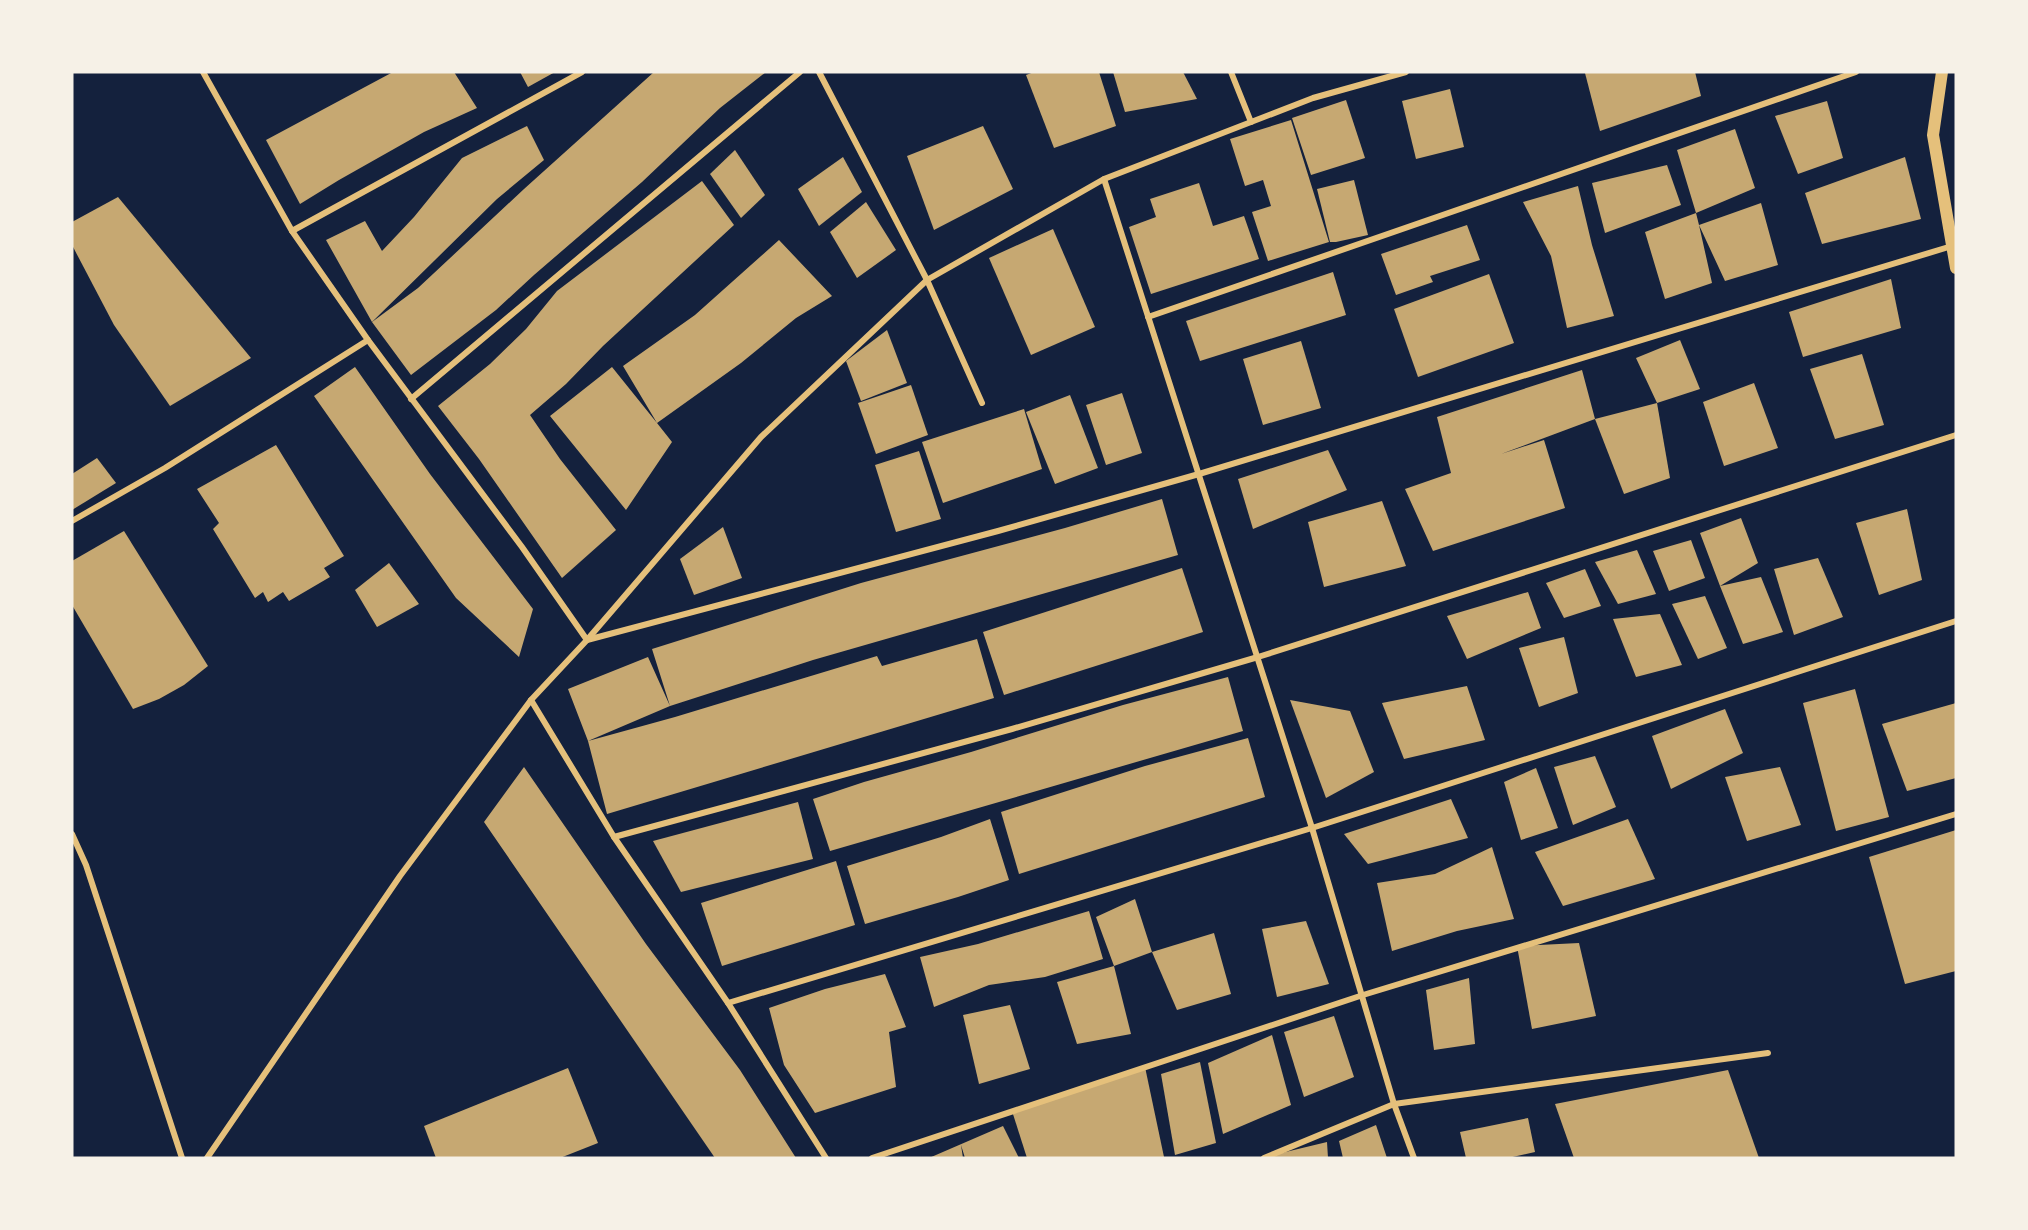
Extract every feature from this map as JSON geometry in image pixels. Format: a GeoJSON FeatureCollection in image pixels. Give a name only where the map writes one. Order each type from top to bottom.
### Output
{"type":"FeatureCollection","features":[{"type":"Feature","properties":{"kind":"main road"},"geometry":{"type":"LineString","coordinates":[[1942,72],[1933,135],[1956,267]]}},
{"type":"Feature","properties":{"kind":"street"},"geometry":{"type":"LineString","coordinates":[[214,72],[205,74],[292,231],[368,340],[522,547],[587,640]]}},
{"type":"Feature","properties":{"kind":"street"},"geometry":{"type":"LineString","coordinates":[[292,231],[582,72]]}},
{"type":"Feature","properties":{"kind":"street"},"geometry":{"type":"LineString","coordinates":[[411,399],[800,72]]}},
{"type":"Feature","properties":{"kind":"street"},"geometry":{"type":"LineString","coordinates":[[819,72],[927,280],[982,403]]}},
{"type":"Feature","properties":{"kind":"street"},"geometry":{"type":"LineString","coordinates":[[1231,72],[1251,123]]}},
{"type":"Feature","properties":{"kind":"street"},"geometry":{"type":"LineString","coordinates":[[207,1158],[400,876],[531,700],[587,640],[760,437],[927,280],[1104,179],[1313,98],[1406,72]]}},
{"type":"Feature","properties":{"kind":"street"},"geometry":{"type":"LineString","coordinates":[[1148,317],[1856,72]]}},
{"type":"Feature","properties":{"kind":"street"},"geometry":{"type":"LineString","coordinates":[[1104,179],[1312,828],[1394,1104],[1414,1158]]}},
{"type":"Feature","properties":{"kind":"street"},"geometry":{"type":"LineString","coordinates":[[587,640],[998,531],[1199,474],[1952,246]]}},
{"type":"Feature","properties":{"kind":"street"},"geometry":{"type":"LineString","coordinates":[[72,521],[165,468],[368,340]]}},
{"type":"Feature","properties":{"kind":"street"},"geometry":{"type":"LineString","coordinates":[[614,837],[1000,732],[1258,657],[1956,435]]}},
{"type":"Feature","properties":{"kind":"street"},"geometry":{"type":"LineString","coordinates":[[728,1003],[1312,828],[1956,621]]}},
{"type":"Feature","properties":{"kind":"street"},"geometry":{"type":"LineString","coordinates":[[531,700],[614,837],[728,1003],[826,1158]]}},
{"type":"Feature","properties":{"kind":"street"},"geometry":{"type":"LineString","coordinates":[[872,1158],[1363,995],[1956,814]]}},
{"type":"Feature","properties":{"kind":"street"},"geometry":{"type":"LineString","coordinates":[[72,834],[86,866],[182,1158]]}},
{"type":"Feature","properties":{"kind":"street"},"geometry":{"type":"LineString","coordinates":[[1264,1158],[1394,1104],[1768,1053]]}},
{"type":"Feature","properties":{"kind":"building"},"geometry":{"type":"Polygon","coordinates":[[[393,72],[454,72],[477,108],[424,132],[300,204],[266,140],[393,72]]]}},
{"type":"Feature","properties":{"kind":"building"},"geometry":{"type":"Polygon","coordinates":[[[520,72],[555,72],[528,87],[520,72]]]}},
{"type":"Feature","properties":{"kind":"building"},"geometry":{"type":"Polygon","coordinates":[[[654,72],[766,72],[720,108],[642,182],[496,310],[411,375],[372,322],[418,288],[654,72]]]}},
{"type":"Feature","properties":{"kind":"building"},"geometry":{"type":"Polygon","coordinates":[[[1034,72],[1099,72],[1116,126],[1054,148],[1026,75],[1034,72]]]}},
{"type":"Feature","properties":{"kind":"building"},"geometry":{"type":"Polygon","coordinates":[[[1113,72],[1183,72],[1197,99],[1125,112],[1113,72]]]}},
{"type":"Feature","properties":{"kind":"building"},"geometry":{"type":"Polygon","coordinates":[[[1695,72],[1701,96],[1600,131],[1585,73],[1695,72]]]}},
{"type":"Feature","properties":{"kind":"building"},"geometry":{"type":"Polygon","coordinates":[[[1450,89],[1464,147],[1416,159],[1402,101],[1450,89]]]}},
{"type":"Feature","properties":{"kind":"building"},"geometry":{"type":"Polygon","coordinates":[[[1346,100],[1365,158],[1311,175],[1292,118],[1346,100]]]}},
{"type":"Feature","properties":{"kind":"building"},"geometry":{"type":"Polygon","coordinates":[[[1827,101],[1843,158],[1798,174],[1775,116],[1827,101]]]}},
{"type":"Feature","properties":{"kind":"building"},"geometry":{"type":"Polygon","coordinates":[[[1291,120],[1329,242],[1268,261],[1252,212],[1271,206],[1263,180],[1245,186],[1230,139],[1291,120]]]}},
{"type":"Feature","properties":{"kind":"building"},"geometry":{"type":"Polygon","coordinates":[[[527,126],[544,160],[497,199],[372,322],[326,240],[365,221],[382,251],[414,217],[462,158],[527,126]]]}},
{"type":"Feature","properties":{"kind":"building"},"geometry":{"type":"Polygon","coordinates":[[[983,126],[1013,189],[934,230],[907,156],[983,126]]]}},
{"type":"Feature","properties":{"kind":"building"},"geometry":{"type":"Polygon","coordinates":[[[1735,129],[1755,188],[1696,213],[1677,150],[1735,129]]]}},
{"type":"Feature","properties":{"kind":"building"},"geometry":{"type":"Polygon","coordinates":[[[735,150],[765,195],[741,218],[710,174],[735,150]]]}},
{"type":"Feature","properties":{"kind":"building"},"geometry":{"type":"Polygon","coordinates":[[[843,157],[862,192],[819,226],[798,189],[843,157]]]}},
{"type":"Feature","properties":{"kind":"building"},"geometry":{"type":"Polygon","coordinates":[[[1905,157],[1921,219],[1822,244],[1805,193],[1905,157]]]}},
{"type":"Feature","properties":{"kind":"building"},"geometry":{"type":"Polygon","coordinates":[[[1667,165],[1681,205],[1605,233],[1592,183],[1667,165]]]}},
{"type":"Feature","properties":{"kind":"building"},"geometry":{"type":"Polygon","coordinates":[[[1354,180],[1368,235],[1330,242],[1317,189],[1354,180]]]}},
{"type":"Feature","properties":{"kind":"building"},"geometry":{"type":"Polygon","coordinates":[[[702,181],[734,225],[603,346],[566,384],[530,415],[560,459],[616,530],[562,578],[479,459],[438,406],[490,364],[526,329],[557,291],[702,181]]]}},
{"type":"Feature","properties":{"kind":"building"},"geometry":{"type":"Polygon","coordinates":[[[1199,183],[1213,226],[1244,216],[1259,259],[1151,294],[1129,227],[1156,217],[1150,199],[1199,183]]]}},
{"type":"Feature","properties":{"kind":"building"},"geometry":{"type":"Polygon","coordinates":[[[1578,186],[1592,245],[1614,316],[1567,328],[1551,256],[1523,202],[1578,186]]]}},
{"type":"Feature","properties":{"kind":"building"},"geometry":{"type":"Polygon","coordinates":[[[118,197],[251,358],[170,406],[114,325],[72,245],[72,222],[118,197]]]}},
{"type":"Feature","properties":{"kind":"building"},"geometry":{"type":"Polygon","coordinates":[[[866,202],[896,250],[857,278],[830,232],[866,202]]]}},
{"type":"Feature","properties":{"kind":"building"},"geometry":{"type":"Polygon","coordinates":[[[1761,203],[1778,265],[1725,281],[1699,225],[1761,203]]]}},
{"type":"Feature","properties":{"kind":"building"},"geometry":{"type":"Polygon","coordinates":[[[1696,213],[1712,283],[1665,299],[1645,232],[1696,213]]]}},
{"type":"Feature","properties":{"kind":"building"},"geometry":{"type":"Polygon","coordinates":[[[1467,225],[1480,260],[1430,276],[1433,282],[1396,295],[1381,254],[1467,225]]]}},
{"type":"Feature","properties":{"kind":"building"},"geometry":{"type":"Polygon","coordinates":[[[1053,229],[1095,327],[1031,355],[989,258],[1053,229]]]}},
{"type":"Feature","properties":{"kind":"building"},"geometry":{"type":"Polygon","coordinates":[[[779,240],[832,296],[796,318],[741,363],[657,423],[623,366],[695,315],[779,240]]]}},
{"type":"Feature","properties":{"kind":"building"},"geometry":{"type":"Polygon","coordinates":[[[1333,272],[1346,315],[1200,361],[1186,321],[1333,272]]]}},
{"type":"Feature","properties":{"kind":"building"},"geometry":{"type":"Polygon","coordinates":[[[1489,274],[1514,343],[1418,377],[1394,309],[1489,274]]]}},
{"type":"Feature","properties":{"kind":"building"},"geometry":{"type":"Polygon","coordinates":[[[1891,279],[1901,328],[1803,357],[1789,312],[1891,279]]]}},
{"type":"Feature","properties":{"kind":"building"},"geometry":{"type":"Polygon","coordinates":[[[887,330],[907,383],[861,401],[846,361],[887,330]]]}},
{"type":"Feature","properties":{"kind":"building"},"geometry":{"type":"Polygon","coordinates":[[[1680,340],[1700,389],[1657,403],[1636,358],[1680,340]]]}},
{"type":"Feature","properties":{"kind":"building"},"geometry":{"type":"Polygon","coordinates":[[[1301,341],[1321,408],[1263,425],[1243,359],[1301,341]]]}},
{"type":"Feature","properties":{"kind":"building"},"geometry":{"type":"Polygon","coordinates":[[[1862,354],[1884,425],[1835,439],[1810,369],[1862,354]]]}},
{"type":"Feature","properties":{"kind":"building"},"geometry":{"type":"Polygon","coordinates":[[[355,367],[430,474],[533,609],[519,657],[456,598],[314,396],[355,367]]]}},
{"type":"Feature","properties":{"kind":"building"},"geometry":{"type":"Polygon","coordinates":[[[612,367],[672,442],[626,510],[550,416],[612,367]]]}},
{"type":"Feature","properties":{"kind":"building"},"geometry":{"type":"Polygon","coordinates":[[[1582,370],[1595,419],[1501,454],[1544,440],[1565,508],[1433,551],[1405,489],[1451,473],[1437,417],[1582,370]]]}},
{"type":"Feature","properties":{"kind":"building"},"geometry":{"type":"Polygon","coordinates":[[[1754,383],[1778,448],[1724,466],[1703,402],[1754,383]]]}},
{"type":"Feature","properties":{"kind":"building"},"geometry":{"type":"Polygon","coordinates":[[[911,385],[928,435],[876,454],[858,403],[911,385]]]}},
{"type":"Feature","properties":{"kind":"building"},"geometry":{"type":"Polygon","coordinates":[[[1122,393],[1142,453],[1106,465],[1086,405],[1122,393]]]}},
{"type":"Feature","properties":{"kind":"building"},"geometry":{"type":"Polygon","coordinates":[[[1070,395],[1098,468],[1055,484],[1026,412],[1070,395]]]}},
{"type":"Feature","properties":{"kind":"building"},"geometry":{"type":"Polygon","coordinates":[[[1657,403],[1670,478],[1624,494],[1595,419],[1657,403]]]}},
{"type":"Feature","properties":{"kind":"building"},"geometry":{"type":"Polygon","coordinates":[[[1024,409],[1042,469],[943,503],[922,442],[1024,409]]]}},
{"type":"Feature","properties":{"kind":"building"},"geometry":{"type":"Polygon","coordinates":[[[276,445],[344,556],[324,568],[330,577],[289,601],[283,592],[268,602],[263,592],[255,598],[213,529],[219,523],[197,489],[276,445]]]}},
{"type":"Feature","properties":{"kind":"building"},"geometry":{"type":"Polygon","coordinates":[[[1328,450],[1347,490],[1253,529],[1238,479],[1328,450]]]}},
{"type":"Feature","properties":{"kind":"building"},"geometry":{"type":"Polygon","coordinates":[[[919,451],[941,519],[896,532],[875,465],[919,451]]]}},
{"type":"Feature","properties":{"kind":"building"},"geometry":{"type":"Polygon","coordinates":[[[97,458],[116,483],[72,510],[72,474],[97,458]]]}},
{"type":"Feature","properties":{"kind":"building"},"geometry":{"type":"Polygon","coordinates":[[[1162,499],[1178,555],[813,660],[670,706],[652,649],[861,583],[1065,528],[1162,499]]]}},
{"type":"Feature","properties":{"kind":"building"},"geometry":{"type":"Polygon","coordinates":[[[1382,501],[1406,566],[1324,587],[1308,522],[1382,501]]]}},
{"type":"Feature","properties":{"kind":"building"},"geometry":{"type":"Polygon","coordinates":[[[1907,509],[1922,580],[1879,595],[1856,523],[1907,509]]]}},
{"type":"Feature","properties":{"kind":"building"},"geometry":{"type":"Polygon","coordinates":[[[1741,518],[1758,563],[1720,586],[1700,533],[1741,518]]]}},
{"type":"Feature","properties":{"kind":"building"},"geometry":{"type":"Polygon","coordinates":[[[723,527],[742,578],[694,595],[680,559],[723,527]]]}},
{"type":"Feature","properties":{"kind":"building"},"geometry":{"type":"Polygon","coordinates":[[[124,531],[208,666],[184,685],[159,699],[133,709],[72,605],[72,561],[124,531]]]}},
{"type":"Feature","properties":{"kind":"building"},"geometry":{"type":"Polygon","coordinates":[[[1691,540],[1705,578],[1669,591],[1653,551],[1691,540]]]}},
{"type":"Feature","properties":{"kind":"building"},"geometry":{"type":"Polygon","coordinates":[[[1637,550],[1656,594],[1618,604],[1595,562],[1637,550]]]}},
{"type":"Feature","properties":{"kind":"building"},"geometry":{"type":"Polygon","coordinates":[[[1818,558],[1843,617],[1794,635],[1774,569],[1818,558]]]}},
{"type":"Feature","properties":{"kind":"building"},"geometry":{"type":"Polygon","coordinates":[[[389,563],[419,604],[377,627],[355,590],[389,563]]]}},
{"type":"Feature","properties":{"kind":"building"},"geometry":{"type":"Polygon","coordinates":[[[1182,568],[1203,632],[1004,695],[983,632],[1182,568]]]}},
{"type":"Feature","properties":{"kind":"building"},"geometry":{"type":"Polygon","coordinates":[[[1585,569],[1601,606],[1564,618],[1546,583],[1585,569]]]}},
{"type":"Feature","properties":{"kind":"building"},"geometry":{"type":"Polygon","coordinates":[[[1761,577],[1783,632],[1743,644],[1720,586],[1761,577]]]}},
{"type":"Feature","properties":{"kind":"building"},"geometry":{"type":"Polygon","coordinates":[[[1528,592],[1541,628],[1467,659],[1447,616],[1528,592]]]}},
{"type":"Feature","properties":{"kind":"building"},"geometry":{"type":"Polygon","coordinates":[[[1705,596],[1727,648],[1698,659],[1672,604],[1705,596]]]}},
{"type":"Feature","properties":{"kind":"building"},"geometry":{"type":"Polygon","coordinates":[[[1660,614],[1682,665],[1636,677],[1613,619],[1660,614]]]}},
{"type":"Feature","properties":{"kind":"building"},"geometry":{"type":"Polygon","coordinates":[[[1564,637],[1578,693],[1539,707],[1519,648],[1564,637]]]}},
{"type":"Feature","properties":{"kind":"building"},"geometry":{"type":"Polygon","coordinates":[[[977,639],[994,698],[607,814],[588,741],[877,656],[882,666],[977,639]]]}},
{"type":"Feature","properties":{"kind":"building"},"geometry":{"type":"Polygon","coordinates":[[[648,657],[670,706],[588,741],[568,689],[648,657]]]}},
{"type":"Feature","properties":{"kind":"building"},"geometry":{"type":"Polygon","coordinates":[[[1228,677],[1243,731],[830,851],[813,799],[1123,705],[1228,677]]]}},
{"type":"Feature","properties":{"kind":"building"},"geometry":{"type":"Polygon","coordinates":[[[1467,686],[1485,740],[1404,759],[1382,703],[1467,686]]]}},
{"type":"Feature","properties":{"kind":"building"},"geometry":{"type":"Polygon","coordinates":[[[1855,689],[1889,817],[1836,831],[1803,703],[1855,689]]]}},
{"type":"Feature","properties":{"kind":"building"},"geometry":{"type":"Polygon","coordinates":[[[1290,700],[1350,711],[1374,772],[1326,798],[1290,700]]]}},
{"type":"Feature","properties":{"kind":"building"},"geometry":{"type":"Polygon","coordinates":[[[1956,703],[1956,778],[1907,791],[1882,724],[1956,703]]]}},
{"type":"Feature","properties":{"kind":"building"},"geometry":{"type":"Polygon","coordinates":[[[1725,709],[1743,753],[1671,789],[1652,736],[1725,709]]]}},
{"type":"Feature","properties":{"kind":"building"},"geometry":{"type":"Polygon","coordinates":[[[1248,738],[1265,797],[1019,874],[1001,812],[1145,766],[1248,738]]]}},
{"type":"Feature","properties":{"kind":"building"},"geometry":{"type":"Polygon","coordinates":[[[1595,756],[1616,807],[1573,825],[1554,767],[1595,756]]]}},
{"type":"Feature","properties":{"kind":"building"},"geometry":{"type":"Polygon","coordinates":[[[524,767],[646,944],[740,1070],[796,1158],[715,1158],[484,822],[524,767]]]}},
{"type":"Feature","properties":{"kind":"building"},"geometry":{"type":"Polygon","coordinates":[[[1780,767],[1801,825],[1747,841],[1725,777],[1780,767]]]}},
{"type":"Feature","properties":{"kind":"building"},"geometry":{"type":"Polygon","coordinates":[[[1536,768],[1558,828],[1521,840],[1504,782],[1536,768]]]}},
{"type":"Feature","properties":{"kind":"building"},"geometry":{"type":"Polygon","coordinates":[[[1451,799],[1468,838],[1368,864],[1344,834],[1451,799]]]}},
{"type":"Feature","properties":{"kind":"building"},"geometry":{"type":"Polygon","coordinates":[[[798,802],[813,859],[681,892],[653,841],[798,802]]]}},
{"type":"Feature","properties":{"kind":"building"},"geometry":{"type":"Polygon","coordinates":[[[990,819],[1009,880],[865,924],[847,866],[941,837],[990,819]]]}},
{"type":"Feature","properties":{"kind":"building"},"geometry":{"type":"Polygon","coordinates":[[[1628,819],[1655,879],[1563,906],[1535,852],[1628,819]]]}},
{"type":"Feature","properties":{"kind":"building"},"geometry":{"type":"Polygon","coordinates":[[[1956,830],[1956,971],[1905,984],[1869,857],[1956,830]]]}},
{"type":"Feature","properties":{"kind":"building"},"geometry":{"type":"Polygon","coordinates":[[[1492,847],[1514,919],[1457,931],[1392,951],[1377,883],[1435,874],[1492,847]]]}},
{"type":"Feature","properties":{"kind":"building"},"geometry":{"type":"Polygon","coordinates":[[[836,861],[855,925],[722,966],[701,903],[836,861]]]}},
{"type":"Feature","properties":{"kind":"building"},"geometry":{"type":"Polygon","coordinates":[[[1135,899],[1152,952],[1114,966],[1096,917],[1135,899]]]}},
{"type":"Feature","properties":{"kind":"building"},"geometry":{"type":"Polygon","coordinates":[[[1089,911],[1103,959],[1045,977],[989,985],[934,1007],[920,957],[978,944],[1089,911]]]}},
{"type":"Feature","properties":{"kind":"building"},"geometry":{"type":"Polygon","coordinates":[[[1306,921],[1329,984],[1277,997],[1262,929],[1306,921]]]}},
{"type":"Feature","properties":{"kind":"building"},"geometry":{"type":"Polygon","coordinates":[[[1214,933],[1231,994],[1177,1010],[1152,952],[1214,933]]]}},
{"type":"Feature","properties":{"kind":"building"},"geometry":{"type":"Polygon","coordinates":[[[1579,943],[1596,1016],[1532,1029],[1517,946],[1579,943]]]}},
{"type":"Feature","properties":{"kind":"building"},"geometry":{"type":"Polygon","coordinates":[[[1114,966],[1131,1034],[1077,1044],[1057,982],[1114,966]]]}},
{"type":"Feature","properties":{"kind":"building"},"geometry":{"type":"Polygon","coordinates":[[[885,974],[906,1027],[889,1032],[896,1087],[815,1113],[784,1065],[769,1008],[825,989],[885,974]]]}},
{"type":"Feature","properties":{"kind":"building"},"geometry":{"type":"Polygon","coordinates":[[[1469,978],[1475,1044],[1434,1050],[1426,990],[1469,978]]]}},
{"type":"Feature","properties":{"kind":"building"},"geometry":{"type":"Polygon","coordinates":[[[1010,1005],[1030,1069],[979,1084],[963,1015],[1010,1005]]]}},
{"type":"Feature","properties":{"kind":"building"},"geometry":{"type":"Polygon","coordinates":[[[1334,1016],[1354,1077],[1304,1097],[1284,1032],[1334,1016]]]}},
{"type":"Feature","properties":{"kind":"building"},"geometry":{"type":"Polygon","coordinates":[[[1272,1035],[1291,1105],[1223,1134],[1208,1063],[1272,1035]]]}},
{"type":"Feature","properties":{"kind":"building"},"geometry":{"type":"Polygon","coordinates":[[[1200,1062],[1216,1143],[1175,1155],[1161,1074],[1200,1062]]]}},
{"type":"Feature","properties":{"kind":"building"},"geometry":{"type":"Polygon","coordinates":[[[1145,1067],[1164,1157],[1027,1158],[1012,1111],[1145,1067]]]}},
{"type":"Feature","properties":{"kind":"building"},"geometry":{"type":"Polygon","coordinates":[[[568,1068],[598,1143],[560,1158],[436,1158],[424,1126],[568,1068]]]}},
{"type":"Feature","properties":{"kind":"building"},"geometry":{"type":"Polygon","coordinates":[[[1728,1070],[1759,1158],[1574,1158],[1555,1104],[1728,1070]]]}},
{"type":"Feature","properties":{"kind":"building"},"geometry":{"type":"Polygon","coordinates":[[[1528,1118],[1535,1152],[1508,1158],[1466,1158],[1460,1132],[1528,1118]]]}},
{"type":"Feature","properties":{"kind":"building"},"geometry":{"type":"Polygon","coordinates":[[[1376,1125],[1387,1158],[1343,1158],[1339,1141],[1376,1125]]]}},
{"type":"Feature","properties":{"kind":"building"},"geometry":{"type":"Polygon","coordinates":[[[1003,1126],[1019,1158],[965,1158],[961,1145],[963,1158],[929,1158],[1003,1126]]]}},
{"type":"Feature","properties":{"kind":"building"},"geometry":{"type":"Polygon","coordinates":[[[1327,1142],[1328,1158],[1265,1157],[1327,1142]]]}}]}
